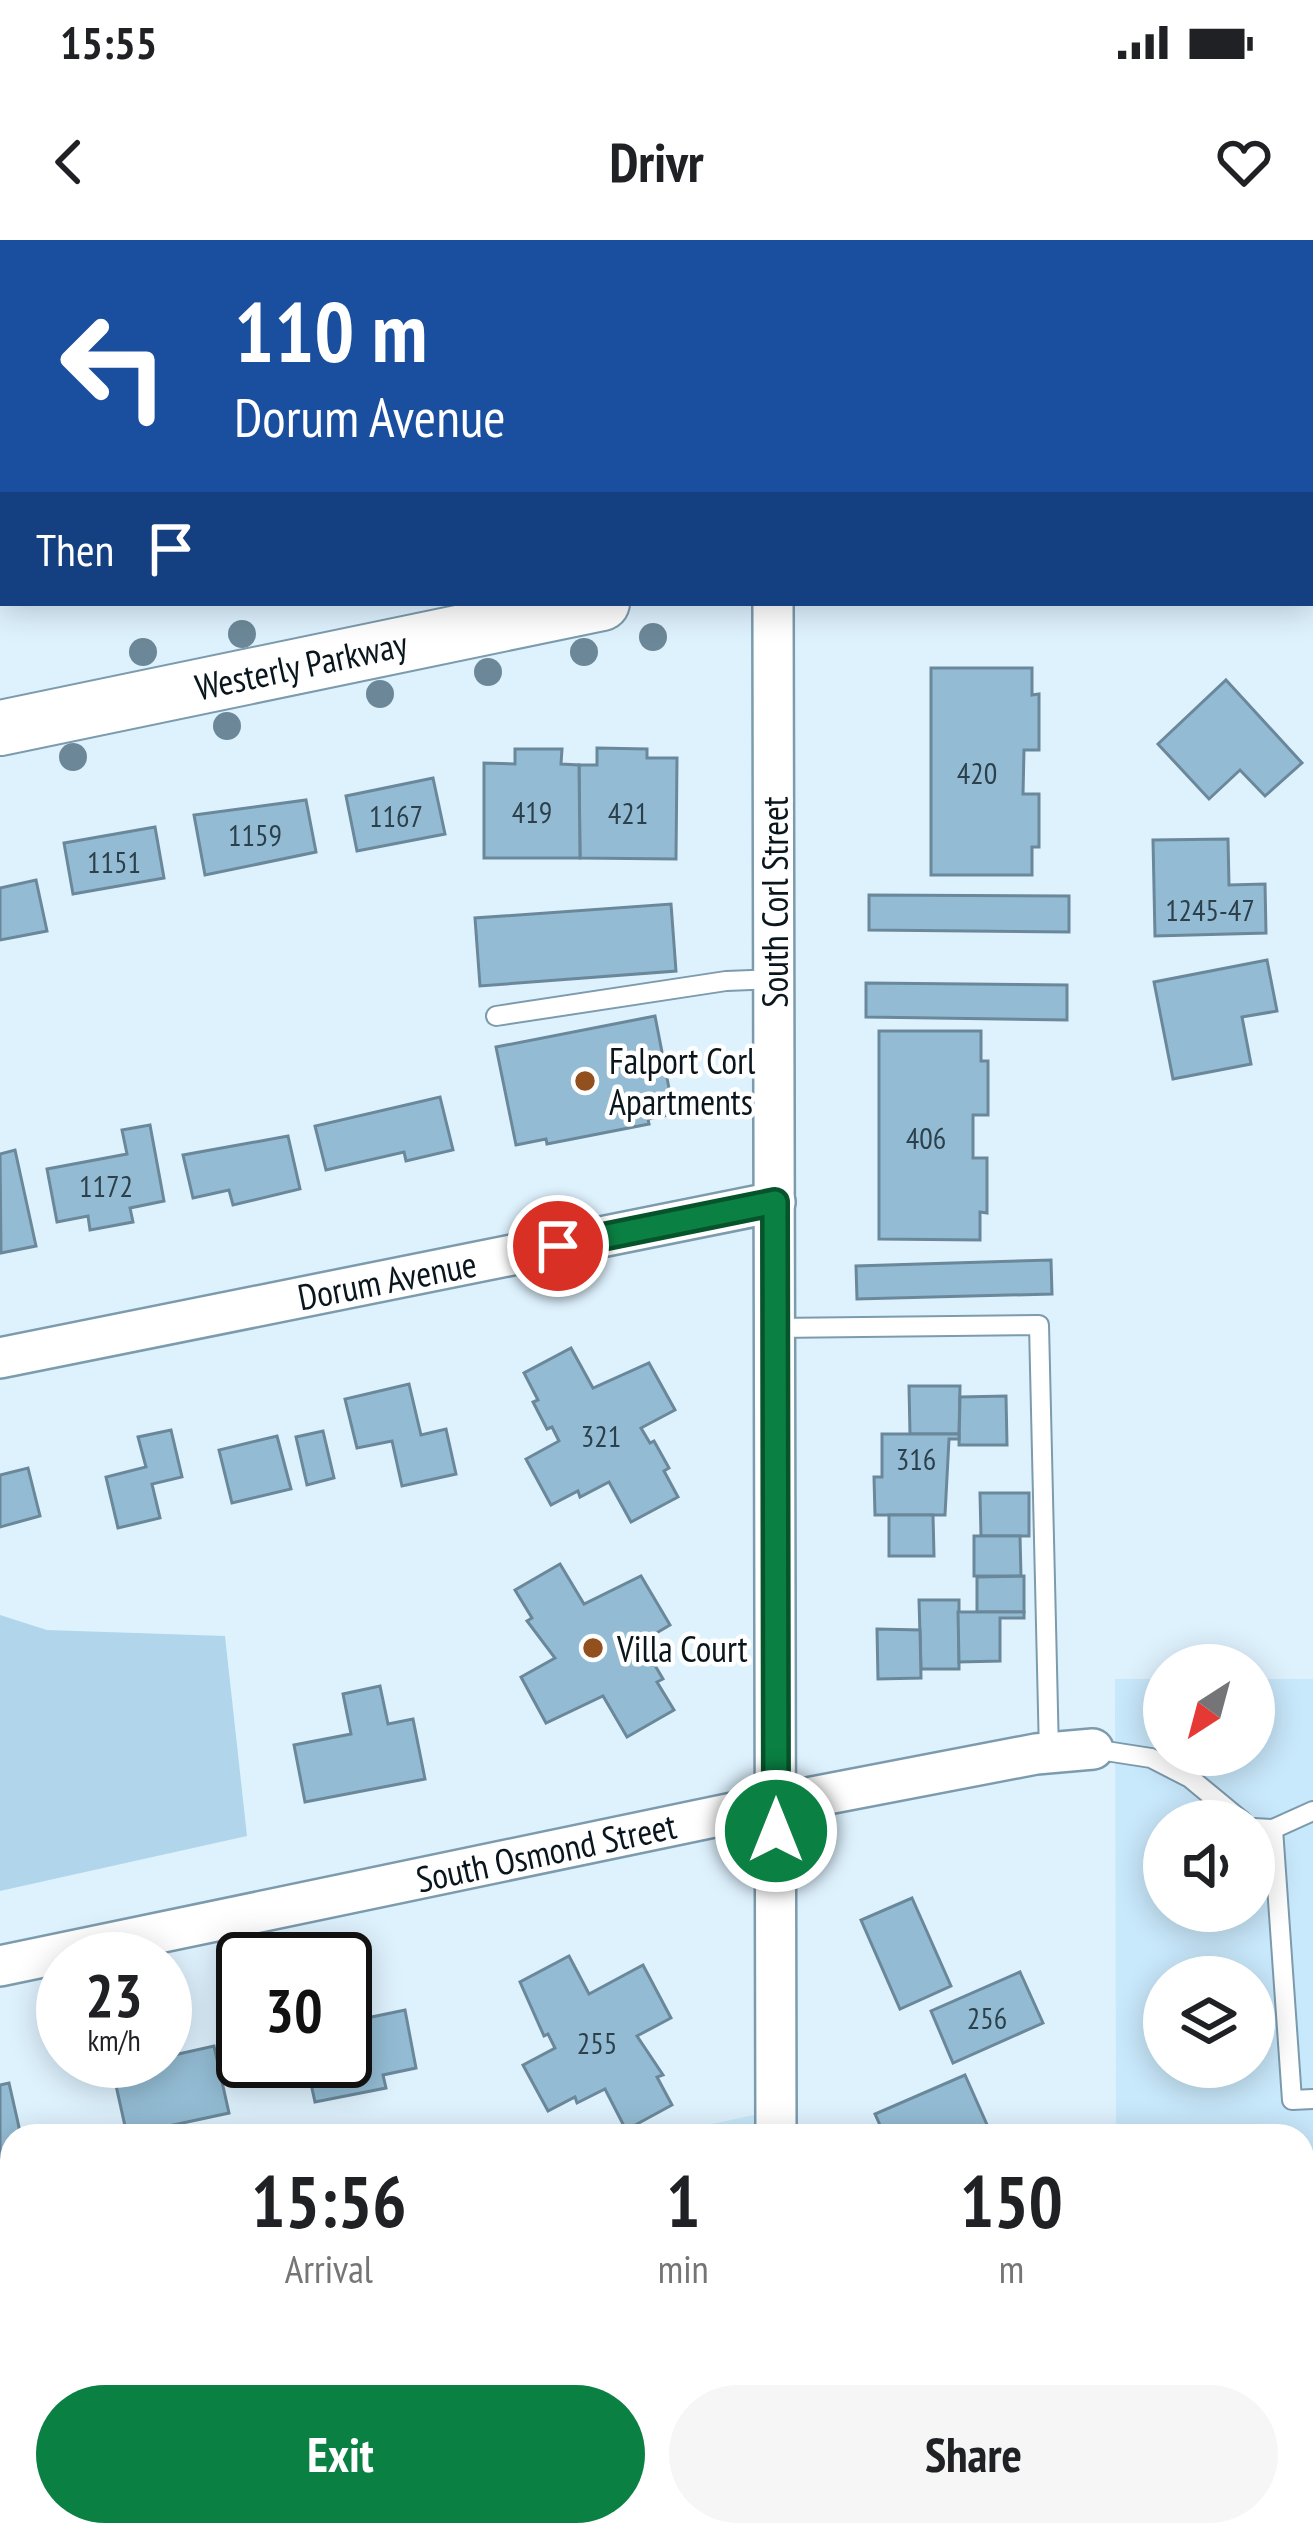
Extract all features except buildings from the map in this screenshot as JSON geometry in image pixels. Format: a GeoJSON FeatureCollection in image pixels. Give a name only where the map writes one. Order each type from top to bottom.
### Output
{"type":"FeatureCollection","features":[{"type":"Feature","properties":{"kind":"main road","name":"Westerly Parkway"},"geometry":{"type":"LineString","coordinates":[[0,728],[588,606]]}},
{"type":"Feature","properties":{"kind":"street","name":"South Corl Street"},"geometry":{"type":"LineString","coordinates":[[772,606],[776,2124]]}},
{"type":"Feature","properties":{"kind":"street","name":"Dorum Avenue"},"geometry":{"type":"LineString","coordinates":[[0,1358],[775,1202]]}},
{"type":"Feature","properties":{"kind":"street","name":"South Osmond Street"},"geometry":{"type":"LineString","coordinates":[[0,1966],[776,1804],[1093,1749]]}},
{"type":"Feature","properties":{"kind":"lane"},"geometry":{"type":"LineString","coordinates":[[496,1016],[726,981],[775,979]]}},
{"type":"Feature","properties":{"kind":"lane"},"geometry":{"type":"LineString","coordinates":[[775,1328],[1040,1325],[1049,1753]]}},
{"type":"Feature","properties":{"kind":"lane"},"geometry":{"type":"LineString","coordinates":[[1093,1749],[1151,1758],[1190,1778],[1217,1800]]}},
{"type":"Feature","properties":{"kind":"lane"},"geometry":{"type":"LineString","coordinates":[[1275,1824],[1313,1811]]}},
{"type":"Feature","properties":{"kind":"lane"},"geometry":{"type":"LineString","coordinates":[[1274,1932],[1292,2100],[1313,2099]]}},
{"type":"Feature","properties":{"kind":"shaded area"},"geometry":{"type":"Polygon","coordinates":[[[0,1615],[47,1630],[225,1636],[247,1836],[0,1891],[0,1615]]]}},
{"type":"Feature","properties":{"kind":"shaded area"},"geometry":{"type":"Polygon","coordinates":[[[1115,1679],[1143,1679],[1143,1776],[1275,1776],[1275,1679],[1313,1679],[1313,2124],[1116,2124],[1115,1679]]]}},
{"type":"Feature","properties":{"kind":"shaded area"},"geometry":{"type":"Polygon","coordinates":[[[776,2110],[776,2124],[712,2124],[776,2110]]]}},
{"type":"Feature","properties":{"kind":"place","name":"Falport Corl Apartments"},"geometry":{"type":"Point","coordinates":[585,1081]}},
{"type":"Feature","properties":{"kind":"place","name":"Villa Court"},"geometry":{"type":"Point","coordinates":[593,1648]}},
{"type":"Feature","properties":{"kind":"route"},"geometry":{"type":"LineString","coordinates":[[558,1246],[775,1202],[776,1831]]}}]}
